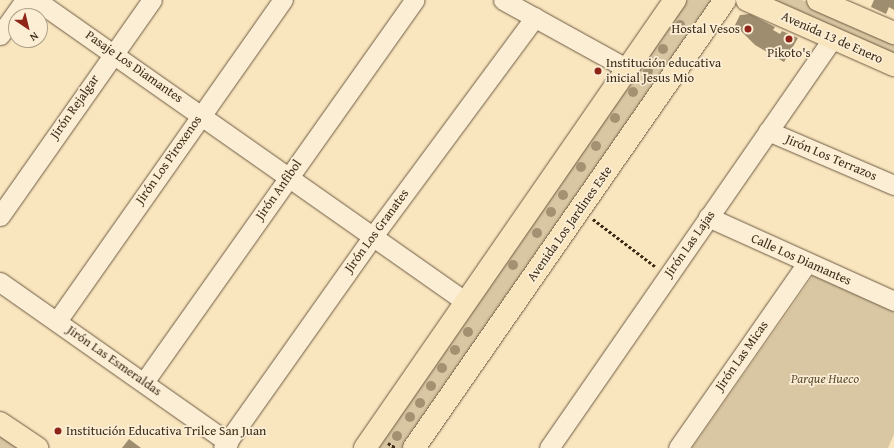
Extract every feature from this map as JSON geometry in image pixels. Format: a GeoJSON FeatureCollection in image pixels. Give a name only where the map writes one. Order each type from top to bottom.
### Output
{"type":"FeatureCollection","features":[{"type":"Feature","properties":{"kind":"main road"},"geometry":{"type":"LineString","coordinates":[[365,448],[675,0]]}},
{"type":"Feature","properties":{"kind":"main road","name":"Avenida Los Jardines Este"},"geometry":{"type":"LineString","coordinates":[[420,446],[580,209],[725,0]]}},
{"type":"Feature","properties":{"kind":"main road","name":"Avenida 13 de Enero"},"geometry":{"type":"LineString","coordinates":[[748,0],[832,39],[894,65]]}},
{"type":"Feature","properties":{"kind":"main road"},"geometry":{"type":"LineString","coordinates":[[818,0],[894,33]]}},
{"type":"Feature","properties":{"kind":"main road"},"geometry":{"type":"LineString","coordinates":[[0,423],[37,448]]}},
{"type":"Feature","properties":{"kind":"street"},"geometry":{"type":"LineString","coordinates":[[0,35],[25,0]]}},
{"type":"Feature","properties":{"kind":"street","name":"Pasaje Los Diamantes"},"geometry":{"type":"LineString","coordinates":[[36,0],[113,52],[466,302]]}},
{"type":"Feature","properties":{"kind":"street","name":"Jirón Rejalgar"},"geometry":{"type":"LineString","coordinates":[[0,216],[113,52],[152,0]]}},
{"type":"Feature","properties":{"kind":"street","name":"Jirón Los Piroxenos"},"geometry":{"type":"LineString","coordinates":[[57,321],[201,114],[283,0]]}},
{"type":"Feature","properties":{"kind":"street","name":"Jirón Anfibol"},"geometry":{"type":"LineString","coordinates":[[144,382],[288,176],[414,0]]}},
{"type":"Feature","properties":{"kind":"street"},"geometry":{"type":"LineString","coordinates":[[503,0],[628,69]]}},
{"type":"Feature","properties":{"kind":"street","name":"Jirón Los Granates"},"geometry":{"type":"LineString","coordinates":[[226,445],[373,236],[535,17]]}},
{"type":"Feature","properties":{"kind":"street","name":"Jirón Las Lajas"},"geometry":{"type":"LineString","coordinates":[[549,448],[832,39]]}},
{"type":"Feature","properties":{"kind":"street","name":"Jirón Los Terrazos"},"geometry":{"type":"LineString","coordinates":[[768,131],[894,185]]}},
{"type":"Feature","properties":{"kind":"street","name":"Calle Los Diamantes"},"geometry":{"type":"LineString","coordinates":[[708,217],[894,301]]}},
{"type":"Feature","properties":{"kind":"street","name":"Jirón Las Micas"},"geometry":{"type":"LineString","coordinates":[[678,448],[807,263]]}},
{"type":"Feature","properties":{"kind":"street","name":"Jirón Las Esmeraldas"},"geometry":{"type":"LineString","coordinates":[[0,282],[144,382],[226,445]]}},
{"type":"Feature","properties":{"kind":"path"},"geometry":{"type":"LineString","coordinates":[[580,209],[668,276]]}},
{"type":"Feature","properties":{"kind":"green space"},"geometry":{"type":"Polygon","coordinates":[[[687,0],[715,0],[404,448],[379,448],[687,0]]]}},
{"type":"Feature","properties":{"kind":"green space"},"geometry":{"type":"Polygon","coordinates":[[[760,0],[802,0],[894,40],[894,57],[760,0]]]}},
{"type":"Feature","properties":{"kind":"green space","name":"Parque Hueco"},"geometry":{"type":"Polygon","coordinates":[[[815,273],[894,309],[894,434],[888,448],[692,448],[815,273]]]}},
{"type":"Feature","properties":{"kind":"green space"},"geometry":{"type":"Polygon","coordinates":[[[0,433],[21,448],[0,448],[0,433]]]}},
{"type":"Feature","properties":{"kind":"building"},"geometry":{"type":"Polygon","coordinates":[[[874,0],[894,0],[894,10],[889,7],[886,14],[871,7],[874,0]]]}},
{"type":"Feature","properties":{"kind":"building"},"geometry":{"type":"Polygon","coordinates":[[[750,14],[775,27],[773,30],[780,34],[782,31],[798,38],[784,62],[755,45],[735,25],[740,15],[750,14]]]}},
{"type":"Feature","properties":{"kind":"building"},"geometry":{"type":"Polygon","coordinates":[[[129,439],[141,448],[122,448],[129,439]]]}},
{"type":"Feature","properties":{"kind":"place","name":"Hostal Vesos"},"geometry":{"type":"Point","coordinates":[748,29]}},
{"type":"Feature","properties":{"kind":"place","name":"Pikoto's"},"geometry":{"type":"Point","coordinates":[789,39]}},
{"type":"Feature","properties":{"kind":"place","name":"Institución educativa inicial Jesus Mio"},"geometry":{"type":"Point","coordinates":[598,71]}},
{"type":"Feature","properties":{"kind":"place","name":"Institución Educativa Trilce San Juan"},"geometry":{"type":"Point","coordinates":[58,431]}}]}
